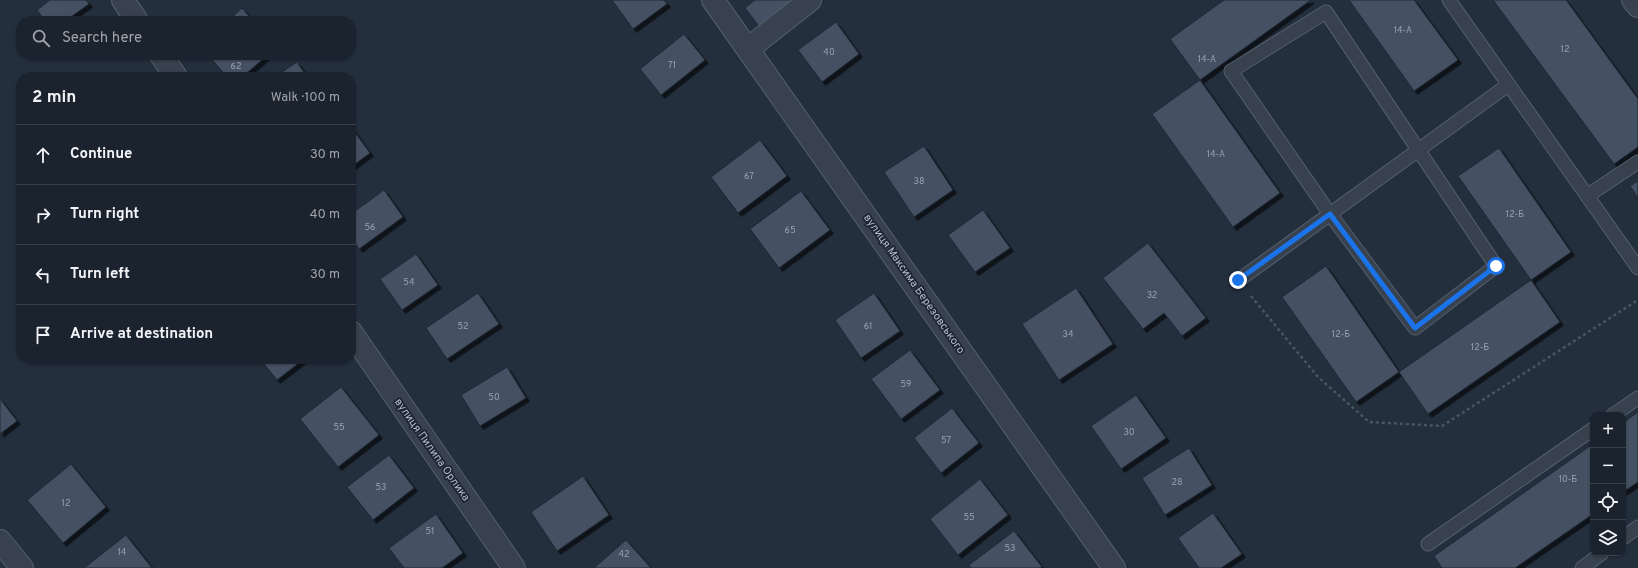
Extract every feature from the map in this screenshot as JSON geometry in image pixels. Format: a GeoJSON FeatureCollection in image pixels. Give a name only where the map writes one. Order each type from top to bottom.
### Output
{"type":"FeatureCollection","features":[{"type":"Feature","properties":{"kind":"street"},"geometry":{"type":"LineString","coordinates":[[123,0],[134,16]]}},
{"type":"Feature","properties":{"kind":"street","name":"вулиця Максима Березовського"},"geometry":{"type":"LineString","coordinates":[[713,0],[1114,568]]}},
{"type":"Feature","properties":{"kind":"street"},"geometry":{"type":"LineString","coordinates":[[748,49],[810,0]]}},
{"type":"Feature","properties":{"kind":"street"},"geometry":{"type":"LineString","coordinates":[[1634,0],[1638,6]]}},
{"type":"Feature","properties":{"kind":"street"},"geometry":{"type":"LineString","coordinates":[[164,60],[172,72]]}},
{"type":"Feature","properties":{"kind":"street","name":"вулиця Пилипа Орлика"},"geometry":{"type":"LineString","coordinates":[[356,339],[514,568]]}},
{"type":"Feature","properties":{"kind":"street"},"geometry":{"type":"LineString","coordinates":[[0,541],[22,568]]}},
{"type":"Feature","properties":{"kind":"lane"},"geometry":{"type":"LineString","coordinates":[[1449,0],[1638,268]]}},
{"type":"Feature","properties":{"kind":"lane"},"geometry":{"type":"LineString","coordinates":[[1326,12],[1419,149],[1496,266],[1415,328],[1330,214],[1231,71],[1326,12]]}},
{"type":"Feature","properties":{"kind":"lane"},"geometry":{"type":"LineString","coordinates":[[1238,280],[1508,85]]}},
{"type":"Feature","properties":{"kind":"lane"},"geometry":{"type":"LineString","coordinates":[[1587,196],[1638,162]]}},
{"type":"Feature","properties":{"kind":"lane"},"geometry":{"type":"LineString","coordinates":[[1617,412],[1638,398]]}},
{"type":"Feature","properties":{"kind":"lane"},"geometry":{"type":"LineString","coordinates":[[1428,544],[1590,431]]}},
{"type":"Feature","properties":{"kind":"lane"},"geometry":{"type":"LineString","coordinates":[[1626,536],[1638,527]]}},
{"type":"Feature","properties":{"kind":"lane"},"geometry":{"type":"LineString","coordinates":[[1582,568],[1598,556]]}},
{"type":"Feature","properties":{"kind":"path"},"geometry":{"type":"LineString","coordinates":[[1238,280],[1318,377],[1369,422],[1442,426],[1638,300]]}},
{"type":"Feature","properties":{"kind":"building"},"geometry":{"type":"Polygon","coordinates":[[[50,0],[86,0],[89,4],[72,16],[41,16],[37,10],[50,0]]]}},
{"type":"Feature","properties":{"kind":"building"},"geometry":{"type":"Polygon","coordinates":[[[612,0],[664,0],[667,4],[633,29],[612,0]]]}},
{"type":"Feature","properties":{"kind":"building"},"geometry":{"type":"Polygon","coordinates":[[[755,0],[801,0],[761,29],[745,8],[755,0]]]}},
{"type":"Feature","properties":{"kind":"building"},"geometry":{"type":"Polygon","coordinates":[[[1224,0],[1311,0],[1200,80],[1170,39],[1224,0]]]}},
{"type":"Feature","properties":{"kind":"building"},"geometry":{"type":"Polygon","coordinates":[[[1349,0],[1414,0],[1458,60],[1414,91],[1349,0]]]}},
{"type":"Feature","properties":{"kind":"building"},"geometry":{"type":"Polygon","coordinates":[[[1493,0],[1566,0],[1638,99],[1638,147],[1614,164],[1493,0]]]}},
{"type":"Feature","properties":{"kind":"building"},"geometry":{"type":"Polygon","coordinates":[[[242,8],[249,16],[233,16],[242,8]]]}},
{"type":"Feature","properties":{"kind":"building"},"geometry":{"type":"Polygon","coordinates":[[[836,22],[859,54],[822,82],[798,50],[836,22]]]}},
{"type":"Feature","properties":{"kind":"building"},"geometry":{"type":"Polygon","coordinates":[[[684,34],[705,60],[661,95],[640,69],[684,34]]]}},
{"type":"Feature","properties":{"kind":"building"},"geometry":{"type":"Polygon","coordinates":[[[212,60],[262,60],[248,72],[223,72],[212,60]]]}},
{"type":"Feature","properties":{"kind":"building"},"geometry":{"type":"Polygon","coordinates":[[[297,62],[304,72],[282,72],[297,62]]]}},
{"type":"Feature","properties":{"kind":"building"},"geometry":{"type":"Polygon","coordinates":[[[1200,80],[1280,193],[1233,227],[1152,114],[1200,80]]]}},
{"type":"Feature","properties":{"kind":"building"},"geometry":{"type":"Polygon","coordinates":[[[356,134],[370,153],[356,163],[356,134]]]}},
{"type":"Feature","properties":{"kind":"building"},"geometry":{"type":"Polygon","coordinates":[[[760,140],[787,176],[738,213],[711,177],[760,140]]]}},
{"type":"Feature","properties":{"kind":"building"},"geometry":{"type":"Polygon","coordinates":[[[924,146],[953,190],[914,217],[884,172],[924,146]]]}},
{"type":"Feature","properties":{"kind":"building"},"geometry":{"type":"Polygon","coordinates":[[[1499,148],[1571,252],[1531,280],[1458,176],[1499,148]]]}},
{"type":"Feature","properties":{"kind":"building"},"geometry":{"type":"Polygon","coordinates":[[[1638,181],[1638,198],[1630,186],[1638,181]]]}},
{"type":"Feature","properties":{"kind":"building"},"geometry":{"type":"Polygon","coordinates":[[[384,190],[403,217],[359,249],[356,244],[356,210],[384,190]]]}},
{"type":"Feature","properties":{"kind":"building"},"geometry":{"type":"Polygon","coordinates":[[[801,191],[830,230],[779,268],[750,229],[801,191]]]}},
{"type":"Feature","properties":{"kind":"building"},"geometry":{"type":"Polygon","coordinates":[[[983,210],[1010,248],[975,272],[948,235],[983,210]]]}},
{"type":"Feature","properties":{"kind":"building"},"geometry":{"type":"Polygon","coordinates":[[[1148,243],[1206,318],[1182,336],[1164,313],[1143,329],[1103,278],[1148,243]]]}},
{"type":"Feature","properties":{"kind":"building"},"geometry":{"type":"Polygon","coordinates":[[[416,254],[438,285],[402,310],[380,279],[416,254]]]}},
{"type":"Feature","properties":{"kind":"building"},"geometry":{"type":"Polygon","coordinates":[[[1326,266],[1399,372],[1356,402],[1282,297],[1326,266]]]}},
{"type":"Feature","properties":{"kind":"building"},"geometry":{"type":"Polygon","coordinates":[[[1531,280],[1560,322],[1428,414],[1399,372],[1531,280]]]}},
{"type":"Feature","properties":{"kind":"building"},"geometry":{"type":"Polygon","coordinates":[[[1076,288],[1113,344],[1059,380],[1022,324],[1076,288]]]}},
{"type":"Feature","properties":{"kind":"building"},"geometry":{"type":"Polygon","coordinates":[[[478,293],[499,324],[447,359],[426,328],[478,293]]]}},
{"type":"Feature","properties":{"kind":"building"},"geometry":{"type":"Polygon","coordinates":[[[874,293],[900,331],[861,358],[835,320],[874,293]]]}},
{"type":"Feature","properties":{"kind":"building"},"geometry":{"type":"Polygon","coordinates":[[[910,350],[940,390],[901,419],[871,379],[910,350]]]}},
{"type":"Feature","properties":{"kind":"building"},"geometry":{"type":"Polygon","coordinates":[[[264,364],[298,364],[277,380],[264,364]]]}},
{"type":"Feature","properties":{"kind":"building"},"geometry":{"type":"Polygon","coordinates":[[[507,367],[526,398],[480,426],[461,395],[507,367]]]}},
{"type":"Feature","properties":{"kind":"building"},"geometry":{"type":"Polygon","coordinates":[[[341,387],[379,435],[338,467],[300,419],[341,387]]]}},
{"type":"Feature","properties":{"kind":"building"},"geometry":{"type":"Polygon","coordinates":[[[1136,395],[1166,438],[1121,469],[1091,426],[1136,395]]]}},
{"type":"Feature","properties":{"kind":"building"},"geometry":{"type":"Polygon","coordinates":[[[0,399],[17,421],[0,434],[0,399]]]}},
{"type":"Feature","properties":{"kind":"building"},"geometry":{"type":"Polygon","coordinates":[[[952,408],[979,443],[941,473],[914,438],[952,408]]]}},
{"type":"Feature","properties":{"kind":"building"},"geometry":{"type":"Polygon","coordinates":[[[1638,412],[1638,482],[1626,490],[1626,448],[1626,421],[1638,412]]]}},
{"type":"Feature","properties":{"kind":"building"},"geometry":{"type":"Polygon","coordinates":[[[1590,446],[1590,516],[1515,568],[1442,568],[1434,556],[1590,446]]]}},
{"type":"Feature","properties":{"kind":"building"},"geometry":{"type":"Polygon","coordinates":[[[1189,448],[1212,485],[1165,515],[1142,478],[1189,448]]]}},
{"type":"Feature","properties":{"kind":"building"},"geometry":{"type":"Polygon","coordinates":[[[389,455],[414,488],[373,520],[347,487],[389,455]]]}},
{"type":"Feature","properties":{"kind":"building"},"geometry":{"type":"Polygon","coordinates":[[[71,464],[106,507],[63,543],[27,500],[71,464]]]}},
{"type":"Feature","properties":{"kind":"building"},"geometry":{"type":"Polygon","coordinates":[[[583,476],[609,515],[557,551],[531,512],[583,476]]]}},
{"type":"Feature","properties":{"kind":"building"},"geometry":{"type":"Polygon","coordinates":[[[980,479],[1008,515],[958,555],[930,519],[980,479]]]}},
{"type":"Feature","properties":{"kind":"building"},"geometry":{"type":"Polygon","coordinates":[[[1213,513],[1242,554],[1221,568],[1199,568],[1178,538],[1213,513]]]}},
{"type":"Feature","properties":{"kind":"building"},"geometry":{"type":"Polygon","coordinates":[[[436,514],[463,553],[442,568],[404,568],[389,548],[436,514]]]}},
{"type":"Feature","properties":{"kind":"building"},"geometry":{"type":"Polygon","coordinates":[[[1014,531],[1042,567],[971,568],[969,565],[1014,531]]]}},
{"type":"Feature","properties":{"kind":"building"},"geometry":{"type":"Polygon","coordinates":[[[126,535],[152,568],[84,568],[126,535]]]}},
{"type":"Feature","properties":{"kind":"building"},"geometry":{"type":"Polygon","coordinates":[[[626,540],[651,568],[594,568],[626,540]]]}},
{"type":"Feature","properties":{"kind":"route"},"geometry":{"type":"LineString","coordinates":[[1238,280],[1330,214],[1415,328],[1496,266]]}}]}
